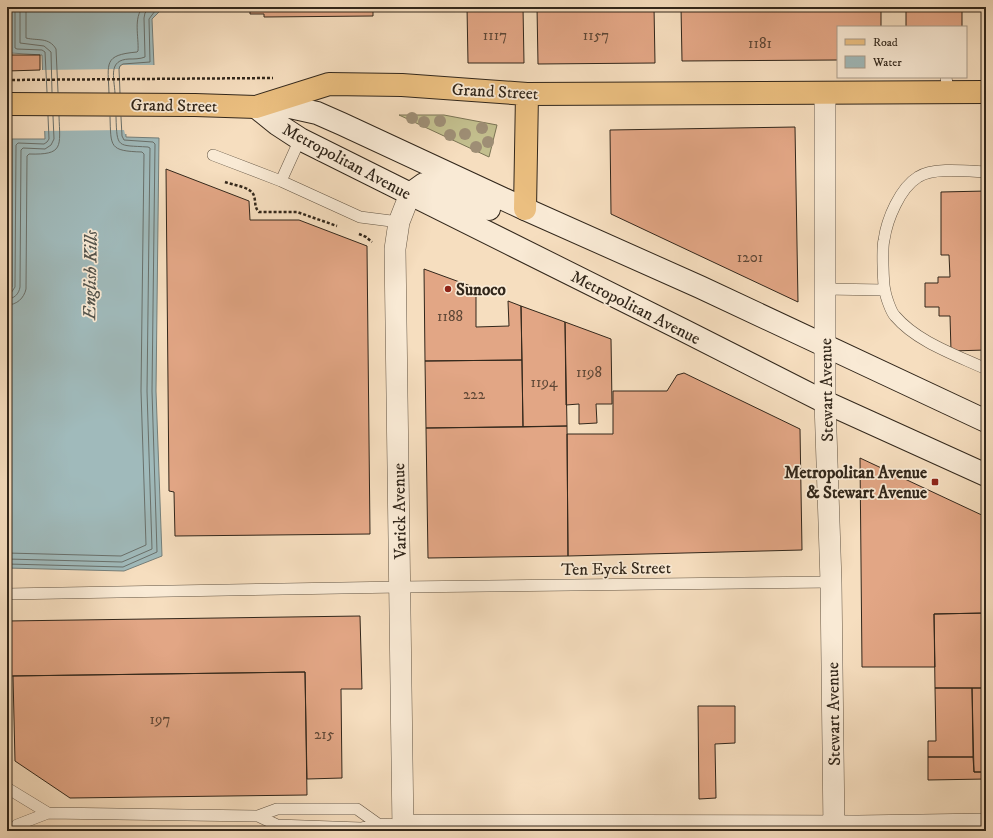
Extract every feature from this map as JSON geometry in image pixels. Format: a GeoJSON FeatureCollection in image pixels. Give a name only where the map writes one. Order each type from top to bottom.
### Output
{"type":"FeatureCollection","features":[{"type":"Feature","properties":{"kind":"main road","name":"Grand Street"},"geometry":{"type":"LineString","coordinates":[[8,104],[195,105],[256,107],[329,84],[402,85],[527,94],[825,94],[947,85],[986,92]]}},
{"type":"Feature","properties":{"kind":"main road"},"geometry":{"type":"LineString","coordinates":[[525,210],[527,94]]}},
{"type":"Feature","properties":{"kind":"main road","name":"Metropolitan Avenue"},"geometry":{"type":"LineString","coordinates":[[256,107],[300,140],[825,402],[986,475]]}},
{"type":"Feature","properties":{"kind":"main road","name":"Metropolitan Avenue"},"geometry":{"type":"LineString","coordinates":[[256,107],[290,107],[317,113],[525,210],[700,287],[986,421]]}},
{"type":"Feature","properties":{"kind":"main road"},"geometry":{"type":"LineString","coordinates":[[410,194],[424,184],[436,185],[571,247],[700,287]]}},
{"type":"Feature","properties":{"kind":"street","name":"Stewart Avenue"},"geometry":{"type":"LineString","coordinates":[[825,94],[825,402],[831,582],[834,828]]}},
{"type":"Feature","properties":{"kind":"street","name":"Varick Avenue"},"geometry":{"type":"LineString","coordinates":[[403,828],[395,249],[399,222],[410,194]]}},
{"type":"Feature","properties":{"kind":"street"},"geometry":{"type":"LineString","coordinates":[[403,828],[834,828],[986,824]]}},
{"type":"Feature","properties":{"kind":"lane"},"geometry":{"type":"LineString","coordinates":[[281,181],[300,140]]}},
{"type":"Feature","properties":{"kind":"lane"},"geometry":{"type":"LineString","coordinates":[[213,155],[281,181],[360,217],[399,222]]}},
{"type":"Feature","properties":{"kind":"lane"},"geometry":{"type":"LineString","coordinates":[[986,172],[930,171],[917,177],[905,188],[892,212],[883,240],[884,290],[894,315],[917,335],[939,348],[986,369]]}},
{"type":"Feature","properties":{"kind":"lane"},"geometry":{"type":"LineString","coordinates":[[825,289],[884,290]]}},
{"type":"Feature","properties":{"kind":"lane","name":"Ten Eyck Street"},"geometry":{"type":"LineString","coordinates":[[7,594],[400,587],[831,582]]}},
{"type":"Feature","properties":{"kind":"lane"},"geometry":{"type":"LineString","coordinates":[[7,788],[48,814]]}},
{"type":"Feature","properties":{"kind":"lane"},"geometry":{"type":"LineString","coordinates":[[13,831],[17,825],[48,814],[258,816],[277,809],[357,809],[378,824]]}},
{"type":"Feature","properties":{"kind":"lane"},"geometry":{"type":"LineString","coordinates":[[258,816],[277,825],[361,828],[378,824],[403,828]]}},
{"type":"Feature","properties":{"kind":"path"},"geometry":{"type":"LineString","coordinates":[[7,80],[275,78]]}},
{"type":"Feature","properties":{"kind":"path"},"geometry":{"type":"LineString","coordinates":[[225,182],[252,192],[254,195],[256,210],[259,212],[297,212],[338,226]]}},
{"type":"Feature","properties":{"kind":"path"},"geometry":{"type":"LineString","coordinates":[[352,232],[366,237],[372,242]]}},
{"type":"Feature","properties":{"kind":"shaded area"},"geometry":{"type":"Polygon","coordinates":[[[399,115],[444,115],[497,125],[489,157],[399,115]]]}},
{"type":"Feature","properties":{"kind":"water","name":"English Kills"},"geometry":{"type":"Polygon","coordinates":[[[11,7],[164,7],[152,19],[154,66],[123,69],[126,137],[159,138],[156,391],[162,556],[124,571],[7,568],[7,291],[12,287],[12,139],[45,139],[42,55],[11,53],[11,7]]]}},
{"type":"Feature","properties":{"kind":"pier"},"geometry":{"type":"Polygon","coordinates":[[[120,65],[155,65],[155,68],[125,70],[128,134],[125,134],[124,130],[43,131],[41,70],[120,69],[120,65]]]}},
{"type":"Feature","properties":{"kind":"building"},"geometry":{"type":"Polygon","coordinates":[[[250,7],[373,7],[373,16],[264,17],[264,14],[250,14],[250,7]]]}},
{"type":"Feature","properties":{"kind":"building"},"geometry":{"type":"Polygon","coordinates":[[[467,7],[523,7],[524,63],[468,63],[467,7]]]}},
{"type":"Feature","properties":{"kind":"building"},"geometry":{"type":"Polygon","coordinates":[[[537,7],[654,7],[655,63],[538,64],[537,7]]]}},
{"type":"Feature","properties":{"kind":"building"},"geometry":{"type":"Polygon","coordinates":[[[681,7],[881,7],[881,26],[837,26],[837,60],[682,61],[681,7]]]}},
{"type":"Feature","properties":{"kind":"building"},"geometry":{"type":"Polygon","coordinates":[[[906,7],[962,7],[962,26],[906,26],[906,7]]]}},
{"type":"Feature","properties":{"kind":"building"},"geometry":{"type":"Polygon","coordinates":[[[7,55],[40,55],[40,70],[7,71],[7,55]]]}},
{"type":"Feature","properties":{"kind":"building"},"geometry":{"type":"Polygon","coordinates":[[[795,127],[798,302],[611,214],[610,130],[795,127]]]}},
{"type":"Feature","properties":{"kind":"building"},"geometry":{"type":"Polygon","coordinates":[[[166,169],[249,201],[250,220],[299,220],[367,246],[370,534],[175,536],[174,492],[169,491],[166,169]]]}},
{"type":"Feature","properties":{"kind":"building"},"geometry":{"type":"Polygon","coordinates":[[[986,191],[986,350],[951,351],[950,316],[939,316],[939,307],[925,307],[925,283],[938,283],[938,277],[950,277],[949,255],[941,255],[941,192],[986,191]]]}},
{"type":"Feature","properties":{"kind":"building"},"geometry":{"type":"Polygon","coordinates":[[[424,269],[476,288],[476,327],[509,326],[508,301],[521,306],[522,360],[425,361],[424,269]]]}},
{"type":"Feature","properties":{"kind":"building"},"geometry":{"type":"Polygon","coordinates":[[[521,306],[565,322],[567,426],[523,427],[521,306]]]}},
{"type":"Feature","properties":{"kind":"building"},"geometry":{"type":"Polygon","coordinates":[[[565,322],[611,339],[612,404],[596,404],[597,423],[579,424],[579,404],[566,405],[565,322]]]}},
{"type":"Feature","properties":{"kind":"building"},"geometry":{"type":"Polygon","coordinates":[[[522,360],[523,427],[426,428],[425,361],[522,360]]]}},
{"type":"Feature","properties":{"kind":"building"},"geometry":{"type":"Polygon","coordinates":[[[684,373],[800,429],[802,550],[568,556],[567,434],[613,434],[613,391],[667,391],[677,375],[684,373]]]}},
{"type":"Feature","properties":{"kind":"building"},"geometry":{"type":"Polygon","coordinates":[[[567,426],[568,556],[428,558],[426,428],[567,426]]]}},
{"type":"Feature","properties":{"kind":"building"},"geometry":{"type":"Polygon","coordinates":[[[860,458],[986,517],[986,613],[934,614],[935,667],[862,667],[860,458]]]}},
{"type":"Feature","properties":{"kind":"building"},"geometry":{"type":"Polygon","coordinates":[[[986,613],[986,688],[935,688],[934,614],[986,613]]]}},
{"type":"Feature","properties":{"kind":"building"},"geometry":{"type":"Polygon","coordinates":[[[360,616],[362,689],[341,689],[342,778],[307,779],[305,672],[7,676],[7,621],[360,616]]]}},
{"type":"Feature","properties":{"kind":"building"},"geometry":{"type":"Polygon","coordinates":[[[305,672],[307,795],[70,798],[15,761],[13,676],[305,672]]]}},
{"type":"Feature","properties":{"kind":"building"},"geometry":{"type":"Polygon","coordinates":[[[935,688],[972,688],[973,757],[928,757],[928,741],[936,741],[935,688]]]}},
{"type":"Feature","properties":{"kind":"building"},"geometry":{"type":"Polygon","coordinates":[[[972,688],[986,688],[986,772],[974,772],[972,688]]]}},
{"type":"Feature","properties":{"kind":"building"},"geometry":{"type":"Polygon","coordinates":[[[698,706],[735,706],[735,743],[715,744],[716,798],[699,799],[698,706]]]}},
{"type":"Feature","properties":{"kind":"building"},"geometry":{"type":"Polygon","coordinates":[[[928,757],[973,757],[974,772],[986,772],[986,779],[928,780],[928,757]]]}},
{"type":"Feature","properties":{"kind":"place","name":"Sunoco"},"geometry":{"type":"Point","coordinates":[448,289]}},
{"type":"Feature","properties":{"kind":"place","name":"Metropolitan Avenue & Stewart Avenue"},"geometry":{"type":"Point","coordinates":[935,482]}}]}
